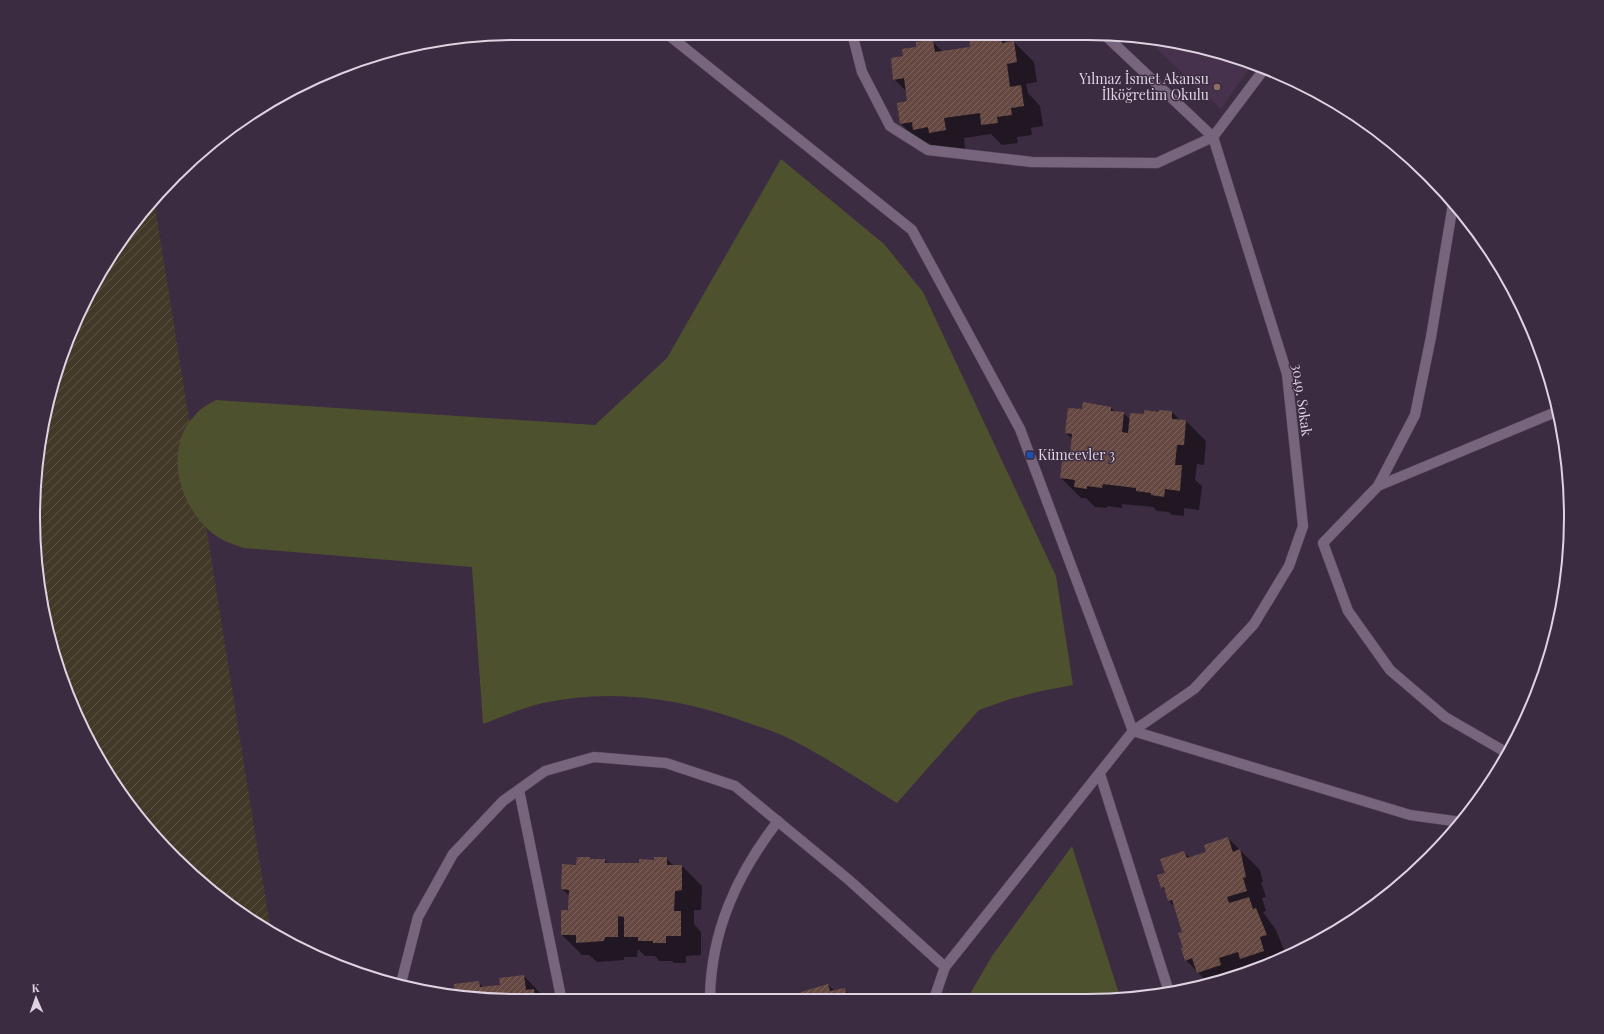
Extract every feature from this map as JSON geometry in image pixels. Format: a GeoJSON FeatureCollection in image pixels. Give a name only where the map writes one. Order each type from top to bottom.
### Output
{"type":"FeatureCollection","features":[{"type":"Feature","properties":{"kind":"street"},"geometry":{"type":"LineString","coordinates":[[674,40],[912,230],[1020,429],[1133,731],[1410,815],[1454,821]]}},
{"type":"Feature","properties":{"kind":"street"},"geometry":{"type":"LineString","coordinates":[[854,40],[862,72],[890,126],[928,150],[1032,162],[1157,163],[1213,137],[1261,73]]}},
{"type":"Feature","properties":{"kind":"street","name":"3049. Sokak"},"geometry":{"type":"LineString","coordinates":[[936,994],[945,967],[1133,731],[1194,689],[1254,624],[1290,566],[1303,526],[1287,374],[1213,137],[1112,41]]}},
{"type":"Feature","properties":{"kind":"street"},"geometry":{"type":"LineString","coordinates":[[1452,210],[1431,337],[1415,415],[1378,486],[1323,544],[1348,611],[1390,670],[1445,717],[1503,751]]}},
{"type":"Feature","properties":{"kind":"street"},"geometry":{"type":"LineString","coordinates":[[1378,486],[1553,413]]}},
{"type":"Feature","properties":{"kind":"street"},"geometry":{"type":"LineString","coordinates":[[402,980],[418,917],[453,854],[503,801],[545,772],[594,757],[666,763],[735,786],[849,880],[945,967]]}},
{"type":"Feature","properties":{"kind":"street"},"geometry":{"type":"LineString","coordinates":[[1100,774],[1167,987]]}},
{"type":"Feature","properties":{"kind":"street"},"geometry":{"type":"LineString","coordinates":[[519,790],[560,994]]}},
{"type":"Feature","properties":{"kind":"street"},"geometry":{"type":"LineString","coordinates":[[710,994],[715,950],[724,916],[746,866],[778,821]]}},
{"type":"Feature","properties":{"kind":"shaded area","name":"Yılmaz İsmet Akansu İlköğretim Okulu"},"geometry":{"type":"Polygon","coordinates":[[[1152,44],[1210,56],[1249,68],[1221,109],[1152,44]]]}},
{"type":"Feature","properties":{"kind":"shaded area"},"geometry":{"type":"Polygon","coordinates":[[[155,206],[270,925],[252,914],[202,876],[158,832],[120,782],[104,756],[76,700],[56,640],[44,579],[40,517],[41,486],[49,424],[56,394],[76,334],[89,306],[120,252],[155,206]]]}},
{"type":"Feature","properties":{"kind":"green space"},"geometry":{"type":"Polygon","coordinates":[[[781,159],[884,244],[923,292],[1056,576],[1073,685],[1010,699],[979,710],[897,803],[822,756],[782,735],[713,711],[689,705],[641,698],[592,696],[543,703],[513,712],[483,724],[472,567],[244,548],[226,542],[211,532],[190,506],[183,491],[179,475],[178,458],[180,442],[186,427],[196,414],[216,400],[595,425],[667,358],[781,159]]]}},
{"type":"Feature","properties":{"kind":"green space"},"geometry":{"type":"Polygon","coordinates":[[[1072,846],[1119,993],[970,994],[992,956],[1072,846]]]}},
{"type":"Feature","properties":{"kind":"building"},"geometry":{"type":"Polygon","coordinates":[[[933,40],[935,52],[970,47],[969,40],[1002,40],[1002,43],[1014,41],[1017,62],[1007,64],[1010,87],[1021,85],[1024,106],[1011,108],[1012,115],[997,117],[998,123],[981,125],[980,113],[944,118],[946,130],[929,133],[928,127],[913,130],[912,122],[900,124],[897,103],[907,101],[904,78],[893,80],[891,58],[903,56],[902,49],[916,47],[916,42],[933,40]]]}},
{"type":"Feature","properties":{"kind":"building"},"geometry":{"type":"Polygon","coordinates":[[[1083,402],[1111,407],[1111,411],[1124,412],[1122,432],[1128,433],[1130,413],[1144,414],[1144,410],[1159,412],[1159,410],[1172,411],[1172,419],[1186,420],[1184,445],[1177,445],[1175,465],[1182,465],[1180,491],[1165,489],[1164,497],[1136,491],[1136,488],[1103,484],[1102,488],[1087,486],[1087,489],[1074,487],[1075,480],[1060,478],[1063,453],[1070,454],[1072,434],[1065,433],[1068,408],[1082,409],[1083,402]]]}},
{"type":"Feature","properties":{"kind":"building"},"geometry":{"type":"Polygon","coordinates":[[[1228,837],[1233,852],[1240,849],[1246,877],[1243,878],[1247,891],[1227,897],[1229,903],[1249,897],[1253,909],[1256,908],[1267,935],[1260,937],[1264,951],[1240,959],[1238,952],[1219,958],[1221,965],[1197,973],[1192,958],[1185,961],[1181,948],[1183,948],[1178,933],[1182,932],[1172,900],[1168,901],[1164,887],[1161,888],[1157,875],[1165,873],[1160,859],[1184,851],[1187,858],[1206,852],[1204,845],[1228,837]]]}},
{"type":"Feature","properties":{"kind":"building"},"geometry":{"type":"Polygon","coordinates":[[[577,857],[605,859],[605,863],[639,863],[639,859],[654,860],[654,857],[667,857],[667,865],[682,865],[682,890],[675,891],[674,911],[681,911],[681,936],[666,936],[666,943],[638,941],[638,937],[624,937],[624,917],[618,916],[618,937],[605,937],[604,941],[576,943],[576,935],[561,935],[561,910],[568,910],[569,890],[561,889],[562,864],[576,865],[577,857]]]}},
{"type":"Feature","properties":{"kind":"building"},"geometry":{"type":"Polygon","coordinates":[[[524,975],[526,990],[534,989],[535,994],[486,993],[454,990],[454,984],[479,981],[480,987],[500,985],[499,978],[524,975]]]}},
{"type":"Feature","properties":{"kind":"building"},"geometry":{"type":"Polygon","coordinates":[[[828,984],[830,991],[845,988],[846,994],[802,994],[801,992],[828,984]]]}},
{"type":"Feature","properties":{"kind":"place","name":"Yılmaz İsmet Akansu İlköğretim Okulu"},"geometry":{"type":"Point","coordinates":[1217,87]}},
{"type":"Feature","properties":{"kind":"place","name":"Kümeevler 3"},"geometry":{"type":"Point","coordinates":[1030,455]}}]}
